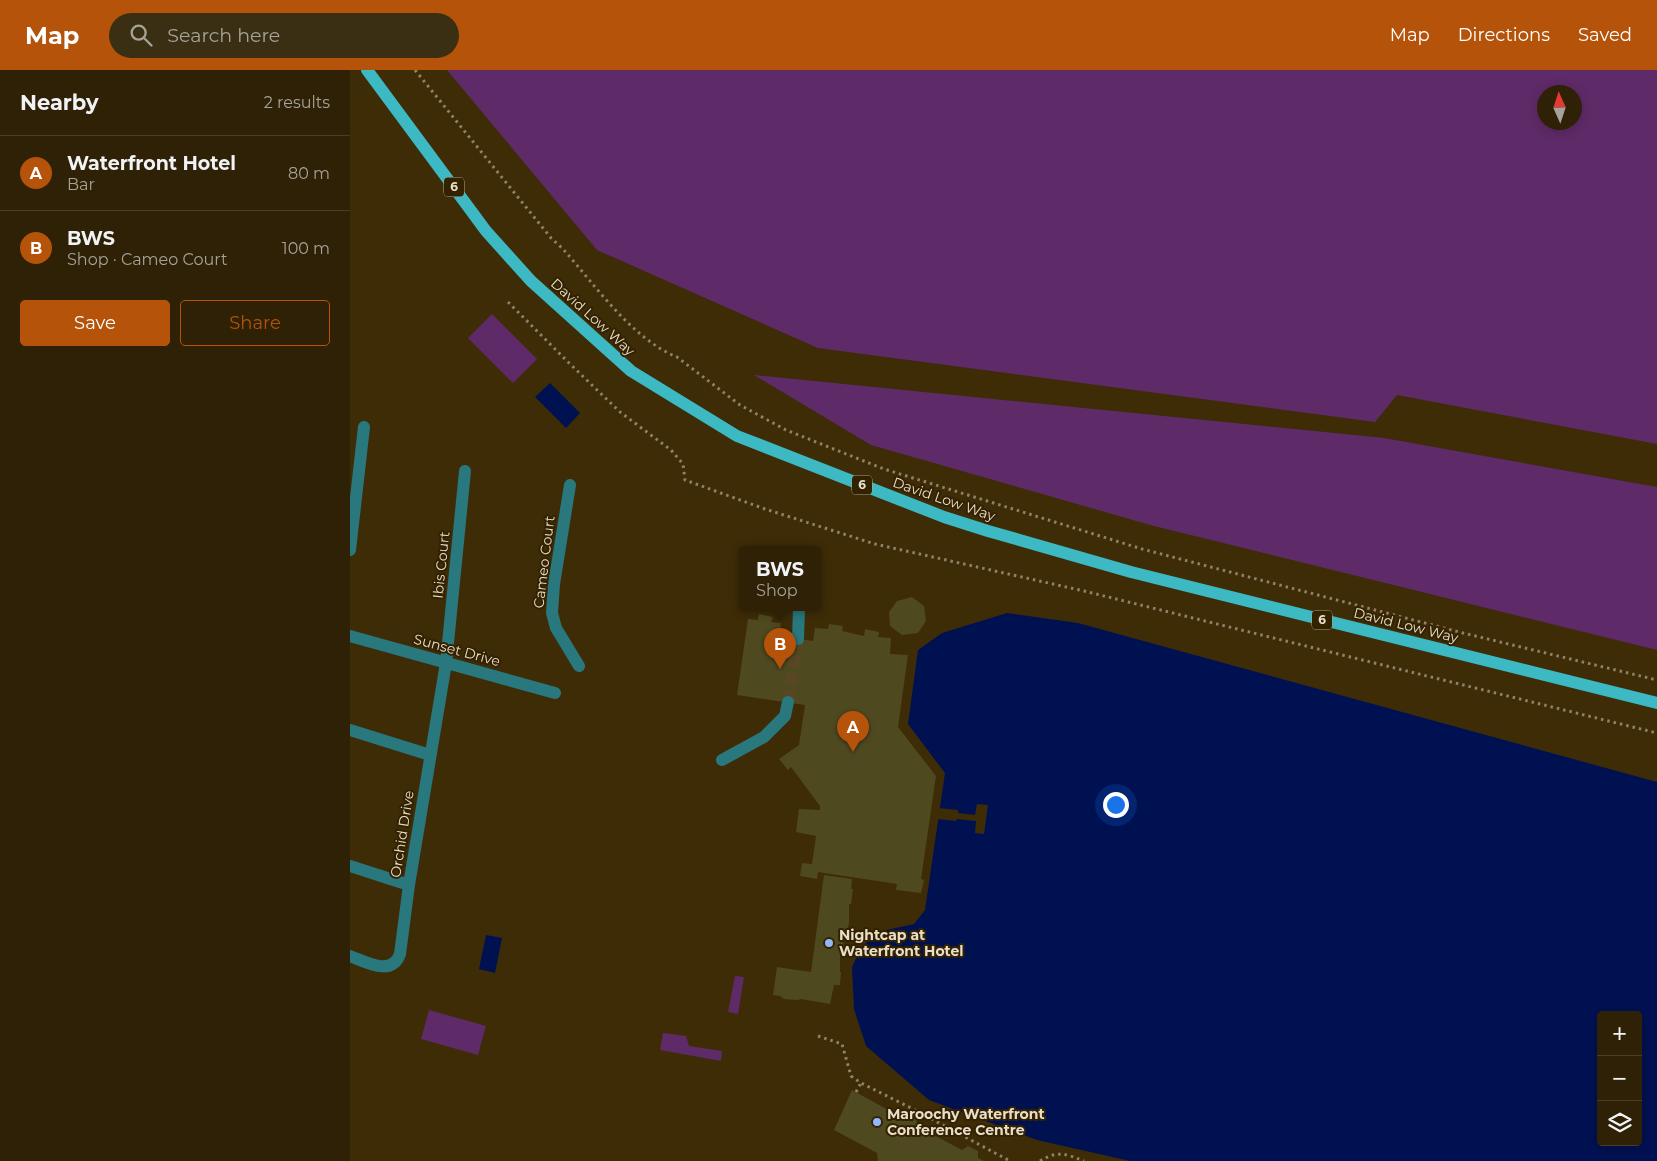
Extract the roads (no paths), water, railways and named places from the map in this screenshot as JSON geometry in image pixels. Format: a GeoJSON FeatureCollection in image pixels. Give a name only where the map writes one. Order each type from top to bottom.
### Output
{"type":"FeatureCollection","features":[{"type":"Feature","properties":{"kind":"main road","name":"David Low Way"},"geometry":{"type":"LineString","coordinates":[[367,70],[486,231],[531,281],[631,371],[737,436],[944,517],[988,531],[1131,572],[1657,703]]}},
{"type":"Feature","properties":{"kind":"street"},"geometry":{"type":"LineString","coordinates":[[350,550],[364,427]]}},
{"type":"Feature","properties":{"kind":"street","name":"Ibis Court"},"geometry":{"type":"LineString","coordinates":[[446,663],[465,471]]}},
{"type":"Feature","properties":{"kind":"street","name":"Cameo Court"},"geometry":{"type":"LineString","coordinates":[[570,484],[554,584],[552,613],[556,628],[579,666]]}},
{"type":"Feature","properties":{"kind":"street"},"geometry":{"type":"LineString","coordinates":[[798,611],[798,639]]}},
{"type":"Feature","properties":{"kind":"street","name":"Sunset Drive"},"geometry":{"type":"LineString","coordinates":[[350,636],[555,693]]}},
{"type":"Feature","properties":{"kind":"street","name":"Orchid Drive"},"geometry":{"type":"LineString","coordinates":[[350,956],[370,964],[387,967],[398,960],[402,946],[409,885],[446,663]]}},
{"type":"Feature","properties":{"kind":"street"},"geometry":{"type":"LineString","coordinates":[[722,760],[764,737],[785,716],[788,702]]}},
{"type":"Feature","properties":{"kind":"street"},"geometry":{"type":"LineString","coordinates":[[350,730],[430,755]]}},
{"type":"Feature","properties":{"kind":"street"},"geometry":{"type":"LineString","coordinates":[[350,866],[409,885]]}},
{"type":"Feature","properties":{"kind":"tunnel"},"geometry":{"type":"LineString","coordinates":[[788,702],[798,639]]}},
{"type":"Feature","properties":{"kind":"place","name":"BWS"},"geometry":{"type":"Point","coordinates":[780,669]}},
{"type":"Feature","properties":{"kind":"place","name":"Waterfront Hotel"},"geometry":{"type":"Point","coordinates":[853,752]}},
{"type":"Feature","properties":{"kind":"place","name":"Nightcap at Waterfront Hotel"},"geometry":{"type":"Point","coordinates":[829,943]}},
{"type":"Feature","properties":{"kind":"place","name":"Maroochy Waterfront Conference Centre"},"geometry":{"type":"Point","coordinates":[877,1122]}}]}
